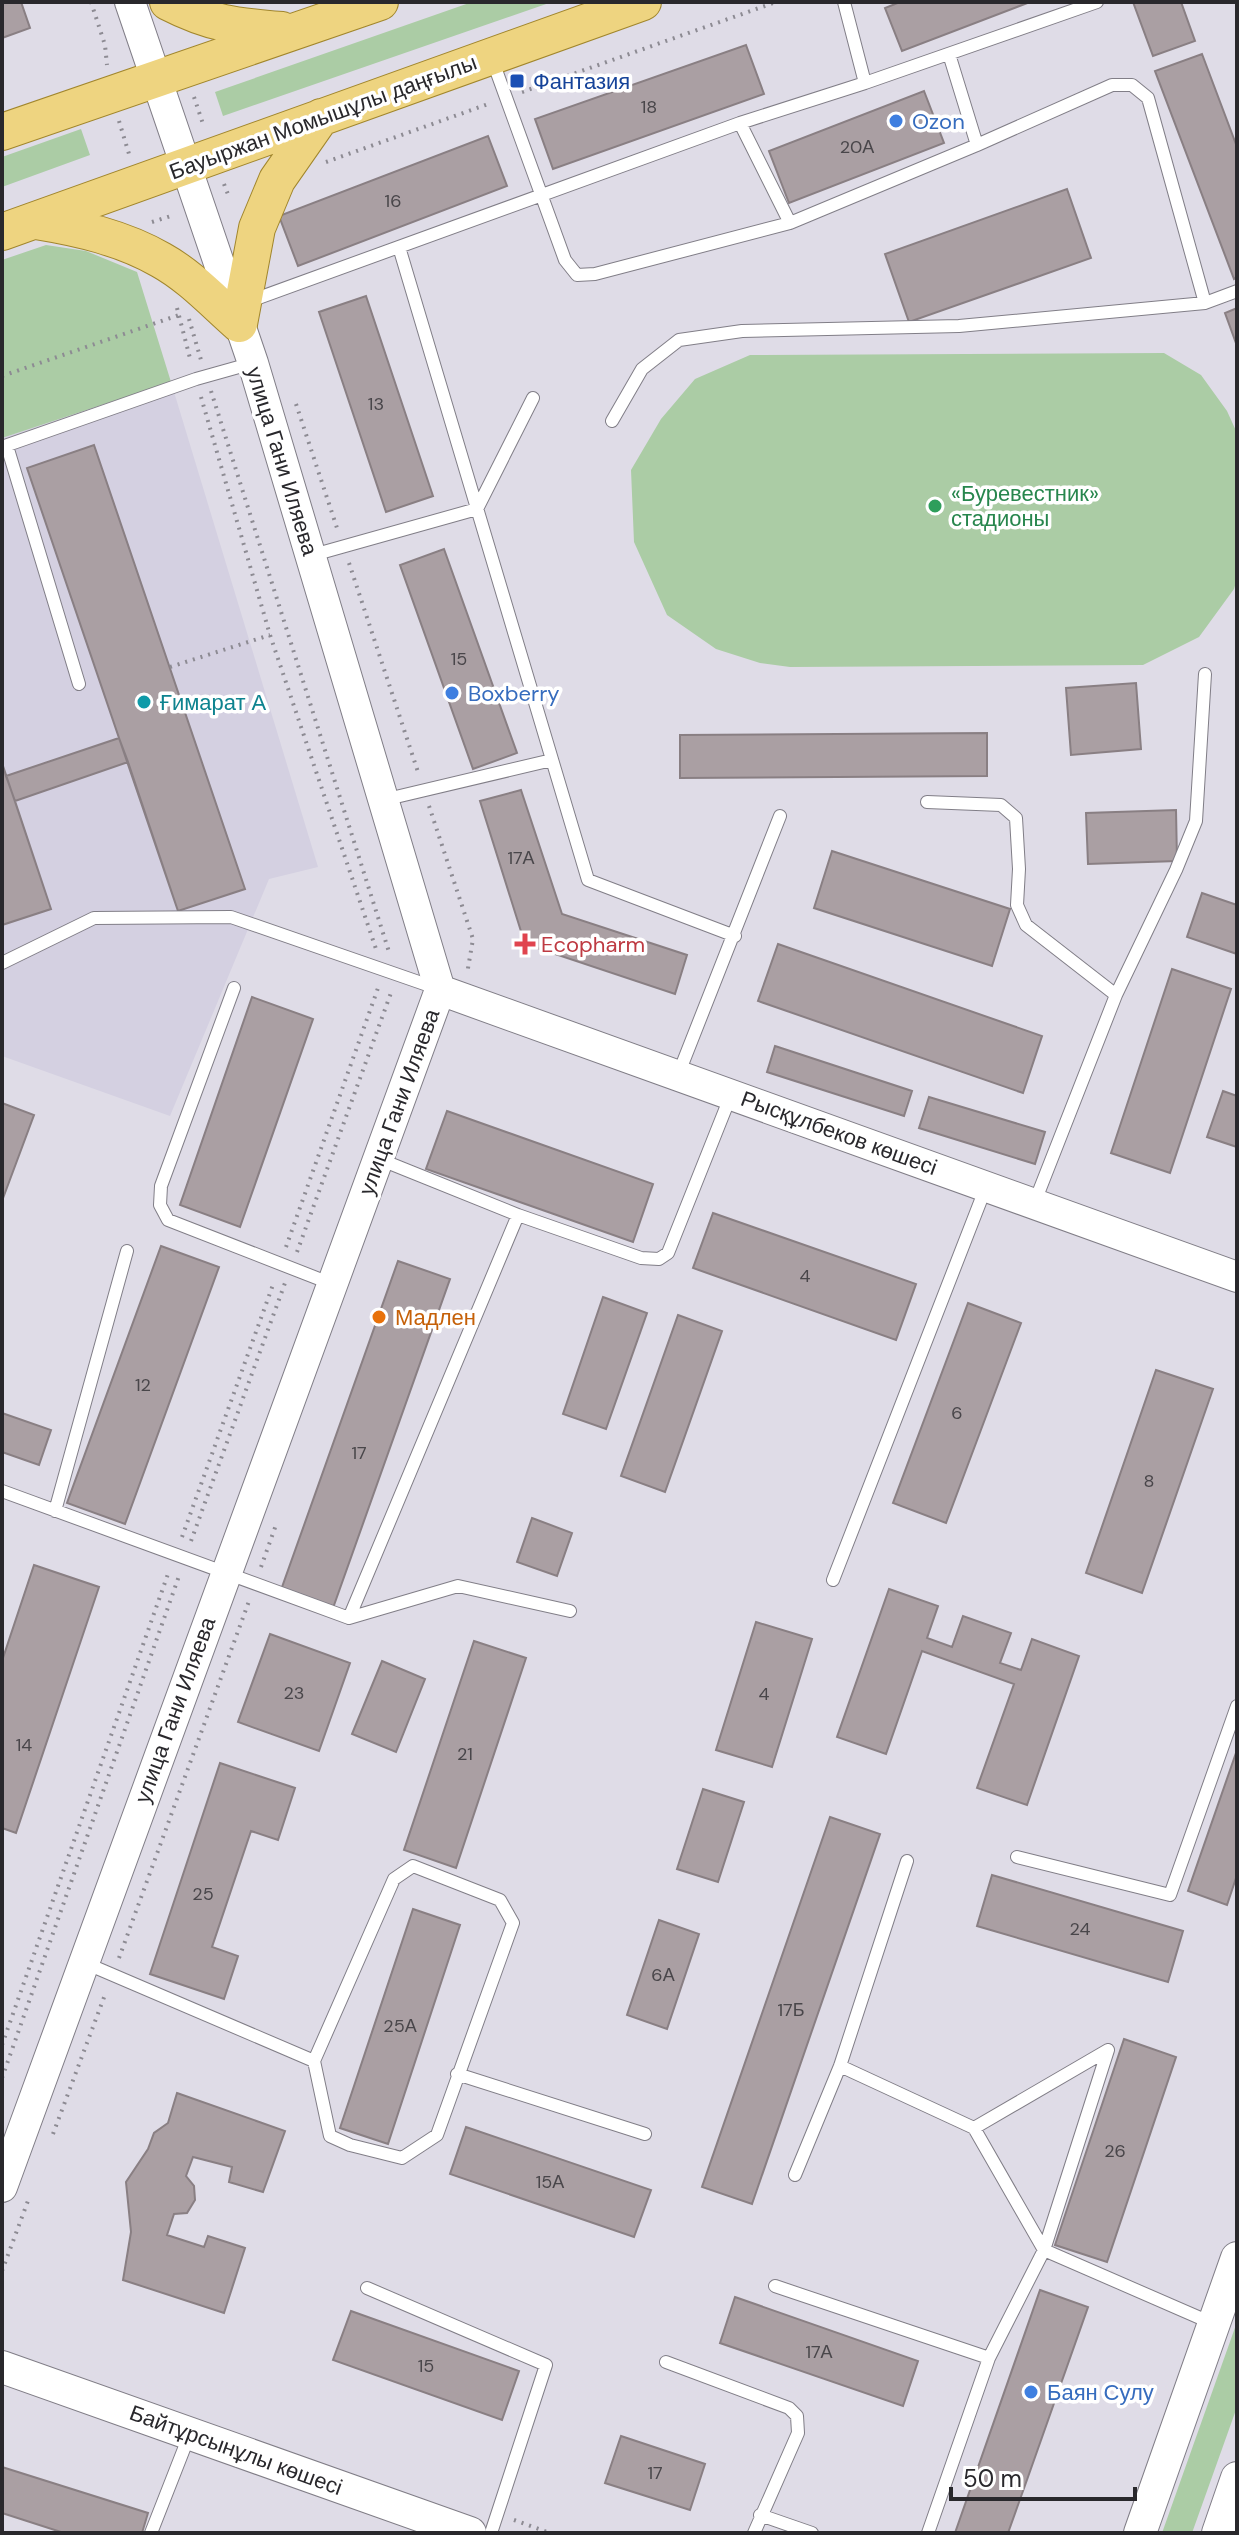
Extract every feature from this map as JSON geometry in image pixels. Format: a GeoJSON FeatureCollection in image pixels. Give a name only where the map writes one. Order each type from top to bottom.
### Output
{"type":"FeatureCollection","features":[{"type":"Feature","properties":{"kind":"main road"},"geometry":{"type":"LineString","coordinates":[[168,2],[221,24],[296,32]]}},
{"type":"Feature","properties":{"kind":"main road"},"geometry":{"type":"LineString","coordinates":[[2,132],[380,2]]}},
{"type":"Feature","properties":{"kind":"main road","name":"Бауыржан Момышұлы даңғылы"},"geometry":{"type":"LineString","coordinates":[[18,226],[643,2]]}},
{"type":"Feature","properties":{"kind":"main road"},"geometry":{"type":"LineString","coordinates":[[18,226],[79,228],[113,239],[161,260],[241,314],[257,228],[277,180],[321,117]]}},
{"type":"Feature","properties":{"kind":"main road"},"geometry":{"type":"LineString","coordinates":[[1140,2533],[1237,2258]]}},
{"type":"Feature","properties":{"kind":"main road","name":"Байтұрсынұлы көшесі"},"geometry":{"type":"LineString","coordinates":[[2,2367],[454,2530]]}},
{"type":"Feature","properties":{"kind":"main road"},"geometry":{"type":"LineString","coordinates":[[1218,2533],[1237,2478]]}},
{"type":"Feature","properties":{"kind":"street","name":"улица Гани Иляева"},"geometry":{"type":"LineString","coordinates":[[2,2187],[440,990],[306,557],[201,161],[170,74],[130,2]]}},
{"type":"Feature","properties":{"kind":"street","name":"Рысқұлбеков көшесі"},"geometry":{"type":"LineString","coordinates":[[440,990],[1237,1277]]}},
{"type":"Feature","properties":{"kind":"lane"},"geometry":{"type":"LineString","coordinates":[[844,2],[865,83]]}},
{"type":"Feature","properties":{"kind":"lane"},"geometry":{"type":"LineString","coordinates":[[241,314],[399,247],[541,195],[740,123],[1097,2]]}},
{"type":"Feature","properties":{"kind":"lane"},"geometry":{"type":"LineString","coordinates":[[949,54],[977,145]]}},
{"type":"Feature","properties":{"kind":"lane"},"geometry":{"type":"LineString","coordinates":[[491,57],[565,260],[577,275],[595,274],[790,223],[1112,85],[1132,85],[1148,98],[1205,303]]}},
{"type":"Feature","properties":{"kind":"lane"},"geometry":{"type":"LineString","coordinates":[[740,123],[790,223]]}},
{"type":"Feature","properties":{"kind":"lane"},"geometry":{"type":"LineString","coordinates":[[399,247],[588,880],[735,936]]}},
{"type":"Feature","properties":{"kind":"lane"},"geometry":{"type":"LineString","coordinates":[[612,421],[642,369],[679,340],[742,331],[959,326],[1205,303],[1237,291]]}},
{"type":"Feature","properties":{"kind":"lane"},"geometry":{"type":"LineString","coordinates":[[79,684],[7,446],[2,447],[253,363]]}},
{"type":"Feature","properties":{"kind":"lane"},"geometry":{"type":"LineString","coordinates":[[306,557],[477,509],[533,398]]}},
{"type":"Feature","properties":{"kind":"lane"},"geometry":{"type":"LineString","coordinates":[[1034,1204],[1116,995],[1196,821],[1205,674]]}},
{"type":"Feature","properties":{"kind":"lane"},"geometry":{"type":"LineString","coordinates":[[383,800],[552,760]]}},
{"type":"Feature","properties":{"kind":"lane"},"geometry":{"type":"LineString","coordinates":[[927,802],[1001,805],[1016,818],[1019,869],[1017,905],[1026,925],[1116,995]]}},
{"type":"Feature","properties":{"kind":"lane"},"geometry":{"type":"LineString","coordinates":[[678,1075],[780,816]]}},
{"type":"Feature","properties":{"kind":"lane"},"geometry":{"type":"LineString","coordinates":[[2,963],[94,918],[231,917],[440,990]]}},
{"type":"Feature","properties":{"kind":"lane"},"geometry":{"type":"LineString","coordinates":[[234,988],[161,1186],[160,1205],[168,1220],[332,1284]]}},
{"type":"Feature","properties":{"kind":"lane"},"geometry":{"type":"LineString","coordinates":[[379,1159],[518,1215],[641,1258],[659,1259],[668,1253],[731,1095]]}},
{"type":"Feature","properties":{"kind":"lane"},"geometry":{"type":"LineString","coordinates":[[833,1580],[986,1187]]}},
{"type":"Feature","properties":{"kind":"lane"},"geometry":{"type":"LineString","coordinates":[[349,1618],[518,1215]]}},
{"type":"Feature","properties":{"kind":"lane"},"geometry":{"type":"LineString","coordinates":[[55,1511],[127,1251]]}},
{"type":"Feature","properties":{"kind":"lane"},"geometry":{"type":"LineString","coordinates":[[2,1491],[349,1618],[458,1586],[570,1611]]}},
{"type":"Feature","properties":{"kind":"lane"},"geometry":{"type":"LineString","coordinates":[[1017,1857],[1170,1895],[1237,1706]]}},
{"type":"Feature","properties":{"kind":"lane"},"geometry":{"type":"LineString","coordinates":[[795,2175],[840,2066],[907,1861]]}},
{"type":"Feature","properties":{"kind":"lane"},"geometry":{"type":"LineString","coordinates":[[413,1866],[500,1900],[513,1923],[437,2135],[402,2158],[350,2145],[330,2136],[314,2061],[394,1879],[413,1866]]}},
{"type":"Feature","properties":{"kind":"lane"},"geometry":{"type":"LineString","coordinates":[[84,1963],[314,2061]]}},
{"type":"Feature","properties":{"kind":"lane"},"geometry":{"type":"LineString","coordinates":[[928,2533],[989,2358],[1044,2250],[1108,2050],[974,2128]]}},
{"type":"Feature","properties":{"kind":"lane"},"geometry":{"type":"LineString","coordinates":[[840,2066],[974,2128],[1044,2250],[1214,2324]]}},
{"type":"Feature","properties":{"kind":"lane"},"geometry":{"type":"LineString","coordinates":[[457,2074],[645,2134]]}},
{"type":"Feature","properties":{"kind":"lane"},"geometry":{"type":"LineString","coordinates":[[775,2286],[989,2358]]}},
{"type":"Feature","properties":{"kind":"lane"},"geometry":{"type":"LineString","coordinates":[[367,2288],[546,2365],[491,2533]]}},
{"type":"Feature","properties":{"kind":"lane"},"geometry":{"type":"LineString","coordinates":[[666,2362],[789,2408],[797,2416],[798,2433],[754,2533]]}},
{"type":"Feature","properties":{"kind":"lane"},"geometry":{"type":"LineString","coordinates":[[151,2533],[190,2433]]}},
{"type":"Feature","properties":{"kind":"lane"},"geometry":{"type":"LineString","coordinates":[[760,2515],[812,2533]]}},
{"type":"Feature","properties":{"kind":"path"},"geometry":{"type":"LineString","coordinates":[[91,2],[105,45],[107,71]]}},
{"type":"Feature","properties":{"kind":"path"},"geometry":{"type":"LineString","coordinates":[[170,74],[201,161],[229,197]]}},
{"type":"Feature","properties":{"kind":"path"},"geometry":{"type":"LineString","coordinates":[[119,120],[128,150]]}},
{"type":"Feature","properties":{"kind":"path"},"geometry":{"type":"LineString","coordinates":[[2,2045],[285,1268],[397,976],[174,301]]}},
{"type":"Feature","properties":{"kind":"path"},"geometry":{"type":"LineString","coordinates":[[2,2078],[180,1557],[285,1268],[384,972],[270,635],[201,378],[187,312]]}},
{"type":"Feature","properties":{"kind":"path"},"geometry":{"type":"LineString","coordinates":[[2,376],[179,315]]}},
{"type":"Feature","properties":{"kind":"path"},"geometry":{"type":"LineString","coordinates":[[295,399],[473,939]]}},
{"type":"Feature","properties":{"kind":"path"},"geometry":{"type":"LineString","coordinates":[[170,667],[270,635]]}},
{"type":"Feature","properties":{"kind":"shaded area"},"geometry":{"type":"Polygon","coordinates":[[[171,382],[318,867],[269,879],[170,1116],[2,1056],[2,438],[171,382]]]}},
{"type":"Feature","properties":{"kind":"green space"},"geometry":{"type":"Polygon","coordinates":[[[472,2],[552,2],[223,116],[215,92],[472,2]]]}},
{"type":"Feature","properties":{"kind":"green space"},"geometry":{"type":"Polygon","coordinates":[[[81,129],[90,155],[2,187],[2,157],[81,129]]]}},
{"type":"Feature","properties":{"kind":"green space"},"geometry":{"type":"Polygon","coordinates":[[[46,245],[86,251],[137,272],[171,382],[2,438],[2,260],[46,245]]]}},
{"type":"Feature","properties":{"kind":"green space","name":"«Буревестник» стадионы"},"geometry":{"type":"Polygon","coordinates":[[[1164,353],[1201,375],[1227,411],[1237,433],[1237,579],[1234,589],[1199,637],[1143,665],[790,667],[760,663],[716,649],[667,615],[634,542],[631,470],[661,419],[695,379],[750,355],[1164,353]]]}},
{"type":"Feature","properties":{"kind":"green space"},"geometry":{"type":"Polygon","coordinates":[[[1237,2322],[1237,2407],[1192,2533],[1162,2533],[1237,2322]]]}},
{"type":"Feature","properties":{"kind":"building"},"geometry":{"type":"Polygon","coordinates":[[[2,2],[21,2],[30,28],[2,38],[2,2]]]}},
{"type":"Feature","properties":{"kind":"building"},"geometry":{"type":"Polygon","coordinates":[[[900,2],[1030,2],[902,51],[885,8],[900,2]]]}},
{"type":"Feature","properties":{"kind":"building"},"geometry":{"type":"Polygon","coordinates":[[[1133,2],[1181,2],[1195,41],[1153,56],[1133,2]]]}},
{"type":"Feature","properties":{"kind":"building"},"geometry":{"type":"Polygon","coordinates":[[[746,45],[764,94],[553,169],[535,119],[746,45]]]}},
{"type":"Feature","properties":{"kind":"building"},"geometry":{"type":"Polygon","coordinates":[[[1202,54],[1237,147],[1237,277],[1234,279],[1155,71],[1202,54]]]}},
{"type":"Feature","properties":{"kind":"building"},"geometry":{"type":"Polygon","coordinates":[[[924,91],[944,143],[789,203],[769,151],[924,91]]]}},
{"type":"Feature","properties":{"kind":"building"},"geometry":{"type":"Polygon","coordinates":[[[488,136],[507,186],[298,266],[279,216],[488,136]]]}},
{"type":"Feature","properties":{"kind":"building"},"geometry":{"type":"Polygon","coordinates":[[[1067,189],[1091,258],[909,322],[885,254],[1067,189]]]}},
{"type":"Feature","properties":{"kind":"building"},"geometry":{"type":"Polygon","coordinates":[[[366,296],[433,496],[386,512],[319,312],[366,296]]]}},
{"type":"Feature","properties":{"kind":"building"},"geometry":{"type":"Polygon","coordinates":[[[1237,308],[1237,346],[1225,313],[1237,308]]]}},
{"type":"Feature","properties":{"kind":"building","name":"Ғимарат А"},"geometry":{"type":"Polygon","coordinates":[[[94,445],[245,889],[178,911],[27,468],[94,445]]]}},
{"type":"Feature","properties":{"kind":"building","name":"Ғимарат А"},"geometry":{"type":"Polygon","coordinates":[[[94,445],[245,889],[178,911],[128,762],[15,801],[51,909],[2,925],[2,763],[6,776],[119,738],[27,468],[94,445]]]}},
{"type":"Feature","properties":{"kind":"building"},"geometry":{"type":"Polygon","coordinates":[[[444,549],[517,753],[473,769],[400,565],[444,549]]]}},
{"type":"Feature","properties":{"kind":"building"},"geometry":{"type":"Polygon","coordinates":[[[1136,683],[1141,749],[1071,755],[1066,688],[1136,683]]]}},
{"type":"Feature","properties":{"kind":"building"},"geometry":{"type":"Polygon","coordinates":[[[987,733],[987,776],[680,778],[680,735],[987,733]]]}},
{"type":"Feature","properties":{"kind":"building"},"geometry":{"type":"Polygon","coordinates":[[[119,738],[128,762],[15,801],[6,776],[119,738]]]}},
{"type":"Feature","properties":{"kind":"building"},"geometry":{"type":"Polygon","coordinates":[[[2,763],[51,909],[2,925],[2,763]]]}},
{"type":"Feature","properties":{"kind":"building"},"geometry":{"type":"Polygon","coordinates":[[[521,790],[562,914],[687,955],[675,994],[525,944],[480,801],[521,790]]]}},
{"type":"Feature","properties":{"kind":"building"},"geometry":{"type":"Polygon","coordinates":[[[1176,810],[1177,861],[1088,864],[1086,813],[1176,810]]]}},
{"type":"Feature","properties":{"kind":"building"},"geometry":{"type":"Polygon","coordinates":[[[832,851],[1010,909],[992,966],[814,908],[832,851]]]}},
{"type":"Feature","properties":{"kind":"building"},"geometry":{"type":"Polygon","coordinates":[[[1202,893],[1237,905],[1237,954],[1187,937],[1202,893]]]}},
{"type":"Feature","properties":{"kind":"building"},"geometry":{"type":"Polygon","coordinates":[[[778,944],[1042,1036],[1023,1093],[758,1001],[778,944]]]}},
{"type":"Feature","properties":{"kind":"building"},"geometry":{"type":"Polygon","coordinates":[[[1172,969],[1231,989],[1170,1173],[1111,1153],[1172,969]]]}},
{"type":"Feature","properties":{"kind":"building"},"geometry":{"type":"Polygon","coordinates":[[[252,997],[313,1019],[240,1227],[180,1205],[252,997]]]}},
{"type":"Feature","properties":{"kind":"building"},"geometry":{"type":"Polygon","coordinates":[[[775,1046],[912,1091],[904,1116],[767,1072],[775,1046]]]}},
{"type":"Feature","properties":{"kind":"building"},"geometry":{"type":"Polygon","coordinates":[[[1223,1091],[1237,1096],[1237,1147],[1207,1137],[1223,1091]]]}},
{"type":"Feature","properties":{"kind":"building"},"geometry":{"type":"Polygon","coordinates":[[[929,1097],[1045,1132],[1035,1164],[919,1128],[929,1097]]]}},
{"type":"Feature","properties":{"kind":"building"},"geometry":{"type":"Polygon","coordinates":[[[2,1103],[34,1115],[2,1201],[2,1103]]]}},
{"type":"Feature","properties":{"kind":"building"},"geometry":{"type":"Polygon","coordinates":[[[447,1111],[653,1184],[633,1242],[426,1169],[447,1111]]]}},
{"type":"Feature","properties":{"kind":"building"},"geometry":{"type":"Polygon","coordinates":[[[713,1213],[916,1284],[896,1340],[693,1268],[713,1213]]]}},
{"type":"Feature","properties":{"kind":"building"},"geometry":{"type":"Polygon","coordinates":[[[161,1246],[219,1267],[125,1524],[67,1503],[161,1246]]]}},
{"type":"Feature","properties":{"kind":"building"},"geometry":{"type":"Polygon","coordinates":[[[398,1261],[450,1279],[333,1608],[281,1590],[398,1261]]]}},
{"type":"Feature","properties":{"kind":"building"},"geometry":{"type":"Polygon","coordinates":[[[603,1297],[647,1313],[606,1429],[563,1414],[603,1297]]]}},
{"type":"Feature","properties":{"kind":"building"},"geometry":{"type":"Polygon","coordinates":[[[968,1303],[1021,1323],[946,1523],[893,1503],[968,1303]]]}},
{"type":"Feature","properties":{"kind":"building"},"geometry":{"type":"Polygon","coordinates":[[[678,1315],[722,1331],[665,1492],[621,1476],[678,1315]]]}},
{"type":"Feature","properties":{"kind":"building"},"geometry":{"type":"Polygon","coordinates":[[[1156,1370],[1213,1389],[1142,1593],[1086,1573],[1156,1370]]]}},
{"type":"Feature","properties":{"kind":"building"},"geometry":{"type":"Polygon","coordinates":[[[2,1413],[51,1430],[39,1465],[2,1452],[2,1413]]]}},
{"type":"Feature","properties":{"kind":"building"},"geometry":{"type":"Polygon","coordinates":[[[532,1518],[572,1533],[557,1576],[517,1562],[532,1518]]]}},
{"type":"Feature","properties":{"kind":"building"},"geometry":{"type":"Polygon","coordinates":[[[34,1565],[99,1587],[16,1833],[2,1828],[2,1661],[34,1565]]]}},
{"type":"Feature","properties":{"kind":"building"},"geometry":{"type":"Polygon","coordinates":[[[889,1589],[938,1606],[927,1638],[952,1647],[963,1616],[1011,1633],[1000,1663],[1021,1670],[1032,1639],[1079,1656],[1027,1805],[977,1788],[1014,1684],[922,1651],[886,1754],[837,1737],[889,1589]]]}},
{"type":"Feature","properties":{"kind":"building"},"geometry":{"type":"Polygon","coordinates":[[[756,1622],[812,1639],[772,1767],[716,1750],[756,1622]]]}},
{"type":"Feature","properties":{"kind":"building"},"geometry":{"type":"Polygon","coordinates":[[[270,1634],[350,1663],[319,1751],[238,1722],[270,1634]]]}},
{"type":"Feature","properties":{"kind":"building"},"geometry":{"type":"Polygon","coordinates":[[[474,1641],[526,1658],[456,1868],[404,1850],[474,1641]]]}},
{"type":"Feature","properties":{"kind":"building"},"geometry":{"type":"Polygon","coordinates":[[[382,1661],[425,1679],[396,1752],[352,1734],[382,1661]]]}},
{"type":"Feature","properties":{"kind":"building"},"geometry":{"type":"Polygon","coordinates":[[[1237,1750],[1237,1875],[1227,1905],[1188,1891],[1237,1750]]]}},
{"type":"Feature","properties":{"kind":"building"},"geometry":{"type":"Polygon","coordinates":[[[220,1763],[295,1788],[278,1840],[251,1831],[212,1947],[238,1956],[224,1999],[150,1974],[220,1763]]]}},
{"type":"Feature","properties":{"kind":"building"},"geometry":{"type":"Polygon","coordinates":[[[703,1789],[744,1802],[718,1882],[677,1869],[703,1789]]]}},
{"type":"Feature","properties":{"kind":"building"},"geometry":{"type":"Polygon","coordinates":[[[830,1817],[880,1834],[752,2204],[702,2187],[830,1817]]]}},
{"type":"Feature","properties":{"kind":"building"},"geometry":{"type":"Polygon","coordinates":[[[992,1875],[1183,1931],[1168,1982],[977,1926],[992,1875]]]}},
{"type":"Feature","properties":{"kind":"building"},"geometry":{"type":"Polygon","coordinates":[[[413,1909],[460,1925],[388,2144],[340,2128],[413,1909]]]}},
{"type":"Feature","properties":{"kind":"building"},"geometry":{"type":"Polygon","coordinates":[[[659,1920],[699,1934],[667,2029],[627,2015],[659,1920]]]}},
{"type":"Feature","properties":{"kind":"building"},"geometry":{"type":"Polygon","coordinates":[[[1124,2039],[1176,2057],[1107,2262],[1055,2245],[1124,2039]]]}},
{"type":"Feature","properties":{"kind":"building"},"geometry":{"type":"Polygon","coordinates":[[[177,2093],[285,2131],[263,2192],[229,2182],[232,2167],[193,2157],[186,2176],[194,2186],[195,2200],[187,2213],[174,2214],[167,2235],[204,2247],[208,2236],[245,2248],[224,2313],[123,2280],[131,2232],[126,2182],[148,2149],[154,2133],[168,2123],[177,2093]]]}},
{"type":"Feature","properties":{"kind":"building"},"geometry":{"type":"Polygon","coordinates":[[[466,2127],[651,2190],[634,2237],[450,2174],[466,2127]]]}},
{"type":"Feature","properties":{"kind":"building","name":"Баян Сулу"},"geometry":{"type":"Polygon","coordinates":[[[1040,2290],[1088,2307],[1008,2533],[955,2533],[1040,2290]]]}},
{"type":"Feature","properties":{"kind":"building"},"geometry":{"type":"Polygon","coordinates":[[[735,2297],[918,2361],[903,2406],[720,2343],[735,2297]]]}},
{"type":"Feature","properties":{"kind":"building"},"geometry":{"type":"Polygon","coordinates":[[[351,2311],[519,2371],[502,2420],[333,2360],[351,2311]]]}},
{"type":"Feature","properties":{"kind":"building"},"geometry":{"type":"Polygon","coordinates":[[[621,2436],[705,2464],[690,2510],[605,2483],[621,2436]]]}},
{"type":"Feature","properties":{"kind":"building"},"geometry":{"type":"Polygon","coordinates":[[[2,2467],[148,2513],[142,2533],[64,2533],[2,2513],[2,2467]]]}},
{"type":"Feature","properties":{"kind":"place","name":"Фантазия"},"geometry":{"type":"Point","coordinates":[517,81]}},
{"type":"Feature","properties":{"kind":"place","name":"Ozon"},"geometry":{"type":"Point","coordinates":[896,121]}},
{"type":"Feature","properties":{"kind":"place","name":"«Буревестник» стадионы"},"geometry":{"type":"Point","coordinates":[935,506]}},
{"type":"Feature","properties":{"kind":"place","name":"Boxberry"},"geometry":{"type":"Point","coordinates":[452,693]}},
{"type":"Feature","properties":{"kind":"place","name":"Ғимарат А"},"geometry":{"type":"Point","coordinates":[144,702]}},
{"type":"Feature","properties":{"kind":"place","name":"Ecopharm"},"geometry":{"type":"Point","coordinates":[525,944]}},
{"type":"Feature","properties":{"kind":"place","name":"Мадлен"},"geometry":{"type":"Point","coordinates":[379,1317]}},
{"type":"Feature","properties":{"kind":"place","name":"Баян Сулу"},"geometry":{"type":"Point","coordinates":[1031,2392]}}]}
